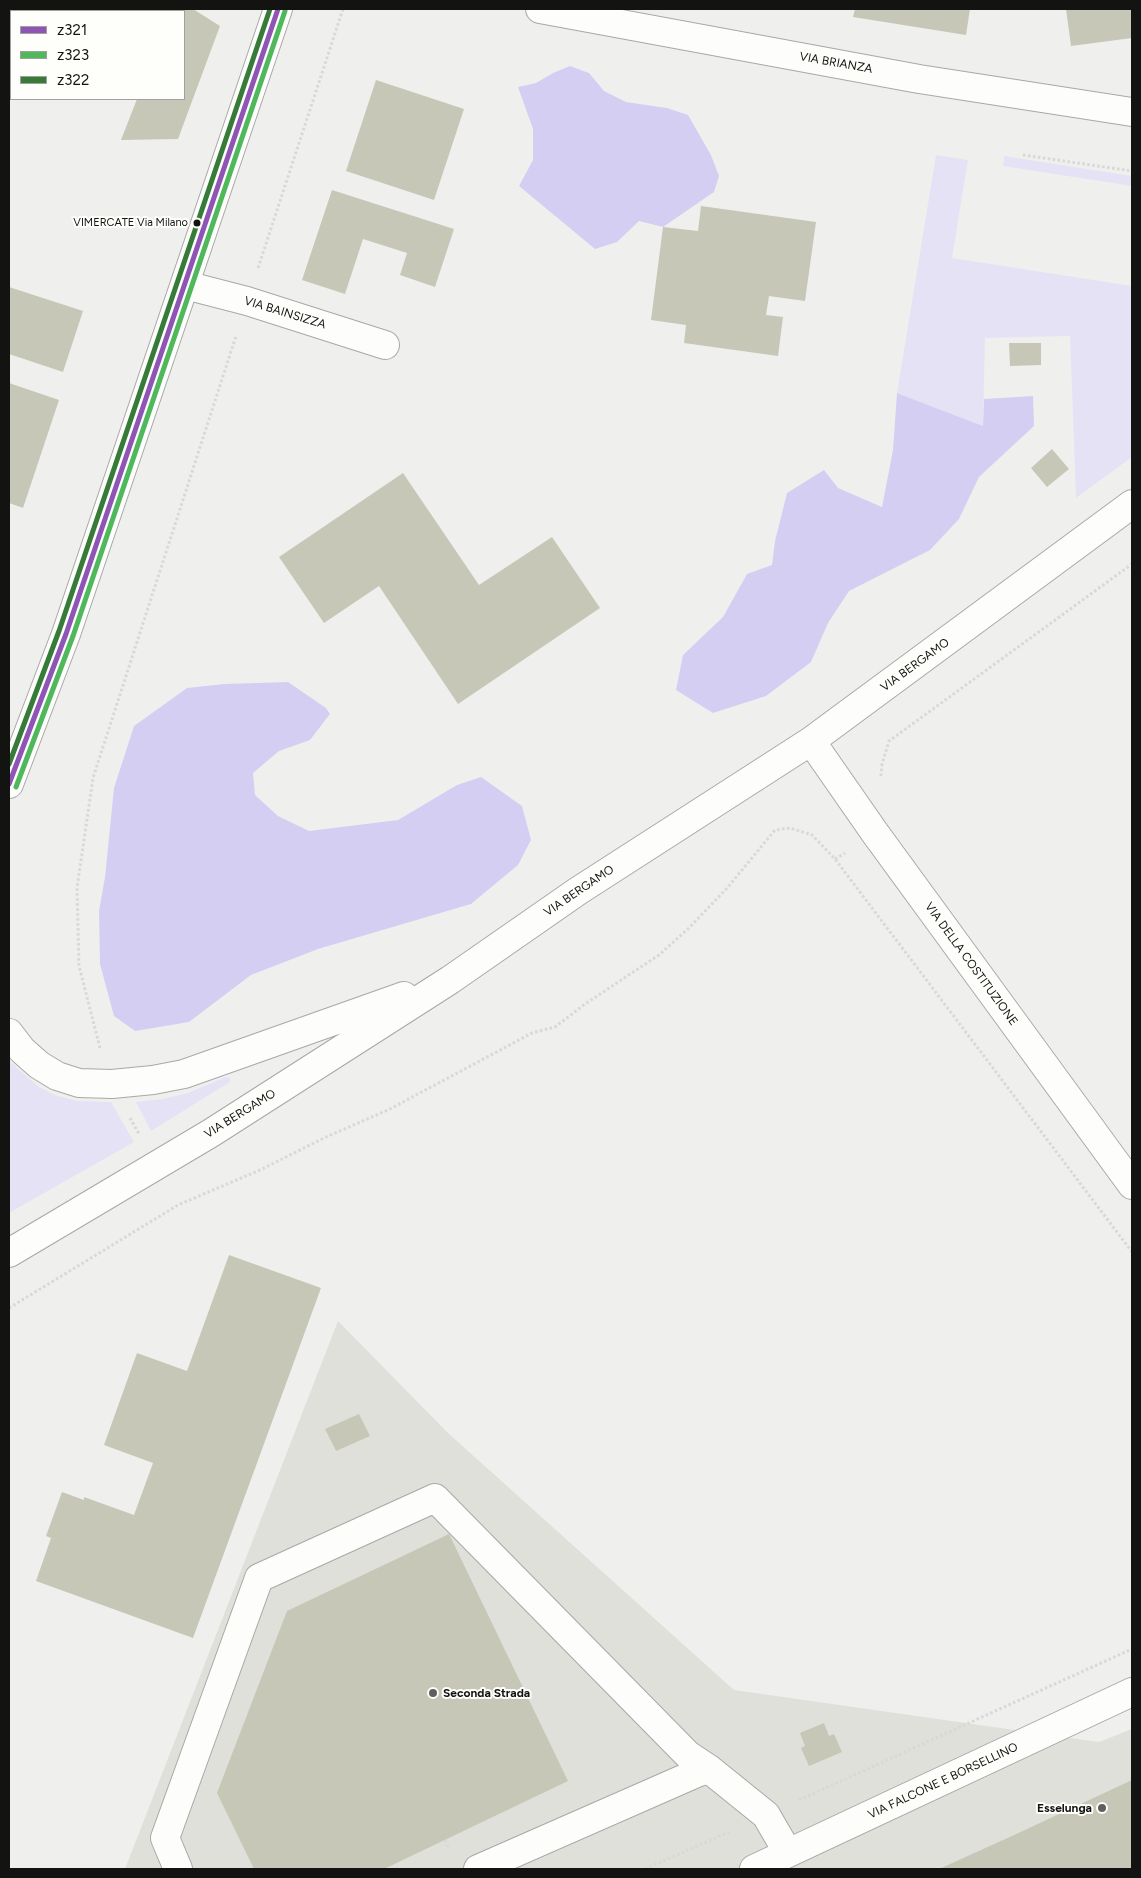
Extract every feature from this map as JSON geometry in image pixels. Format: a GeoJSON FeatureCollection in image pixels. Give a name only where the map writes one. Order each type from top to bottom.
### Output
{"type":"FeatureCollection","features":[{"type":"Feature","properties":{"kind":"street"},"geometry":{"type":"LineString","coordinates":[[9,784],[18,733],[66,634],[278,9]]}},
{"type":"Feature","properties":{"kind":"street","name":"VIA BRIANZA"},"geometry":{"type":"LineString","coordinates":[[540,9],[919,79],[1132,112]]}},
{"type":"Feature","properties":{"kind":"street","name":"VIA BAINSIZZA"},"geometry":{"type":"LineString","coordinates":[[185,286],[247,301],[385,344]]}},
{"type":"Feature","properties":{"kind":"street","name":"VIA BERGAMO"},"geometry":{"type":"LineString","coordinates":[[9,1253],[211,1133],[450,980],[578,891],[811,741],[1132,504]]}},
{"type":"Feature","properties":{"kind":"street","name":"VIA DELLA COSTITUZIONE"},"geometry":{"type":"LineString","coordinates":[[811,741],[875,833],[1132,1185]]}},
{"type":"Feature","properties":{"kind":"street"},"geometry":{"type":"LineString","coordinates":[[9,1033],[22,1050],[39,1066],[57,1076],[79,1083],[112,1084],[153,1080],[184,1074],[450,980]]}},
{"type":"Feature","properties":{"kind":"street"},"geometry":{"type":"LineString","coordinates":[[178,1869],[165,1838],[260,1578],[435,1498],[688,1755],[709,1769],[766,1815],[788,1853]]}},
{"type":"Feature","properties":{"kind":"street","name":"VIA FALCONE E BORSELLINO"},"geometry":{"type":"LineString","coordinates":[[754,1869],[1132,1692]]}},
{"type":"Feature","properties":{"kind":"street"},"geometry":{"type":"LineString","coordinates":[[478,1869],[709,1769]]}},
{"type":"Feature","properties":{"kind":"path"},"geometry":{"type":"LineString","coordinates":[[1023,155],[1132,171]]}},
{"type":"Feature","properties":{"kind":"path"},"geometry":{"type":"LineString","coordinates":[[881,778],[882,764],[889,741],[1132,564]]}},
{"type":"Feature","properties":{"kind":"path"},"geometry":{"type":"LineString","coordinates":[[157,582],[93,778],[77,888],[79,966],[105,1068],[178,1205]]}},
{"type":"Feature","properties":{"kind":"path"},"geometry":{"type":"LineString","coordinates":[[9,1308],[178,1205],[260,1170],[324,1138],[388,1110],[532,1033],[555,1027],[585,1004],[659,955],[689,928],[728,887],[775,830],[790,828],[812,835],[834,859],[1132,1252]]}},
{"type":"Feature","properties":{"kind":"path"},"geometry":{"type":"LineString","coordinates":[[834,859],[875,833]]}},
{"type":"Feature","properties":{"kind":"path"},"geometry":{"type":"LineString","coordinates":[[645,1869],[1132,1649]]}},
{"type":"Feature","properties":{"kind":"shaded area"},"geometry":{"type":"Polygon","coordinates":[[[570,66],[589,73],[604,91],[626,102],[667,108],[688,115],[711,155],[719,176],[714,192],[663,227],[639,221],[617,242],[595,249],[519,186],[533,160],[533,129],[518,87],[536,83],[570,66]]]}},
{"type":"Feature","properties":{"kind":"shaded area"},"geometry":{"type":"Polygon","coordinates":[[[936,155],[968,160],[952,258],[1132,286],[1132,457],[1076,498],[1070,336],[985,338],[983,426],[897,393],[936,155]]]}},
{"type":"Feature","properties":{"kind":"shaded area"},"geometry":{"type":"Polygon","coordinates":[[[1004,156],[1132,176],[1132,186],[1003,166],[1004,156]]]}},
{"type":"Feature","properties":{"kind":"shaded area"},"geometry":{"type":"Polygon","coordinates":[[[897,393],[983,426],[984,399],[1033,396],[1034,426],[979,477],[959,519],[930,550],[849,591],[828,623],[811,662],[766,696],[713,713],[676,690],[683,655],[723,617],[747,574],[772,565],[775,541],[787,493],[824,470],[838,488],[882,507],[893,450],[897,393]]]}},
{"type":"Feature","properties":{"kind":"shaded area"},"geometry":{"type":"Polygon","coordinates":[[[288,682],[326,708],[330,714],[310,740],[279,751],[253,773],[255,795],[278,816],[309,831],[398,820],[457,785],[481,777],[522,806],[531,840],[518,865],[471,904],[318,949],[251,975],[189,1022],[135,1031],[114,1016],[100,964],[99,911],[105,877],[114,788],[134,726],[187,688],[224,684],[288,682]]]}},
{"type":"Feature","properties":{"kind":"shaded area"},"geometry":{"type":"Polygon","coordinates":[[[9,1061],[39,1087],[57,1096],[78,1101],[111,1102],[134,1142],[9,1213],[9,1061]]]}},
{"type":"Feature","properties":{"kind":"shaded area"},"geometry":{"type":"Polygon","coordinates":[[[226,1077],[230,1078],[230,1082],[151,1131],[136,1102],[188,1093],[226,1077]]]}},
{"type":"Feature","properties":{"kind":"shaded area"},"geometry":{"type":"Polygon","coordinates":[[[338,1321],[448,1433],[734,1690],[1099,1742],[1132,1729],[1132,1869],[125,1869],[338,1321]]]}},
{"type":"Feature","properties":{"kind":"building"},"geometry":{"type":"Polygon","coordinates":[[[9,9],[193,9],[220,26],[178,139],[121,140],[137,100],[185,100],[185,10],[10,10],[9,61],[9,9]]]}},
{"type":"Feature","properties":{"kind":"building"},"geometry":{"type":"Polygon","coordinates":[[[855,9],[970,9],[966,35],[853,17],[855,9]]]}},
{"type":"Feature","properties":{"kind":"building"},"geometry":{"type":"Polygon","coordinates":[[[1066,9],[1131,9],[1132,38],[1071,46],[1066,9]]]}},
{"type":"Feature","properties":{"kind":"building"},"geometry":{"type":"Polygon","coordinates":[[[376,80],[464,109],[434,200],[346,171],[376,80]]]}},
{"type":"Feature","properties":{"kind":"building"},"geometry":{"type":"Polygon","coordinates":[[[332,190],[454,229],[435,287],[400,275],[407,253],[363,239],[345,294],[302,280],[332,190]]]}},
{"type":"Feature","properties":{"kind":"building"},"geometry":{"type":"Polygon","coordinates":[[[701,206],[816,222],[805,301],[769,296],[766,315],[783,317],[778,356],[684,343],[686,325],[651,320],[663,227],[698,231],[701,206]]]}},
{"type":"Feature","properties":{"kind":"building"},"geometry":{"type":"Polygon","coordinates":[[[9,287],[83,311],[63,372],[9,354],[9,287]]]}},
{"type":"Feature","properties":{"kind":"building"},"geometry":{"type":"Polygon","coordinates":[[[1009,343],[1041,343],[1041,365],[1010,366],[1009,343]]]}},
{"type":"Feature","properties":{"kind":"building"},"geometry":{"type":"Polygon","coordinates":[[[9,383],[59,400],[23,508],[9,503],[9,383]]]}},
{"type":"Feature","properties":{"kind":"building"},"geometry":{"type":"Polygon","coordinates":[[[1052,449],[1069,469],[1047,487],[1031,468],[1052,449]]]}},
{"type":"Feature","properties":{"kind":"building"},"geometry":{"type":"Polygon","coordinates":[[[403,473],[479,585],[552,537],[600,608],[458,704],[379,586],[324,623],[279,557],[403,473]]]}},
{"type":"Feature","properties":{"kind":"building"},"geometry":{"type":"Polygon","coordinates":[[[229,1255],[321,1288],[193,1638],[36,1581],[51,1538],[46,1536],[62,1492],[84,1500],[84,1497],[134,1515],[153,1463],[104,1445],[137,1353],[187,1371],[229,1255]]]}},
{"type":"Feature","properties":{"kind":"building"},"geometry":{"type":"Polygon","coordinates":[[[359,1414],[370,1436],[336,1451],[325,1429],[359,1414]]]}},
{"type":"Feature","properties":{"kind":"building"},"geometry":{"type":"Polygon","coordinates":[[[449,1534],[568,1781],[384,1869],[254,1869],[217,1793],[287,1611],[449,1534]]]}},
{"type":"Feature","properties":{"kind":"building"},"geometry":{"type":"Polygon","coordinates":[[[824,1723],[829,1736],[834,1734],[842,1752],[809,1766],[801,1748],[805,1746],[800,1733],[824,1723]]]}},
{"type":"Feature","properties":{"kind":"building","name":"Esselunga"},"geometry":{"type":"Polygon","coordinates":[[[1132,1780],[1132,1869],[939,1869],[1012,1836],[1132,1780]]]}},
{"type":"Feature","properties":{"kind":"transit line","name":"z322"},"geometry":{"type":"LineString","coordinates":[[9,764],[59,631],[270,9]]}},
{"type":"Feature","properties":{"kind":"transit line","name":"z321"},"geometry":{"type":"LineString","coordinates":[[9,784],[66,634],[278,9]]}},
{"type":"Feature","properties":{"kind":"transit line","name":"z323"},"geometry":{"type":"LineString","coordinates":[[16,787],[73,636],[285,11]]}},
{"type":"Feature","properties":{"kind":"place","name":"VIMERCATE Via Milano"},"geometry":{"type":"Point","coordinates":[197,223]}},
{"type":"Feature","properties":{"kind":"place","name":"Seconda Strada"},"geometry":{"type":"Point","coordinates":[433,1693]}},
{"type":"Feature","properties":{"kind":"place","name":"Esselunga"},"geometry":{"type":"Point","coordinates":[1102,1808]}}]}
